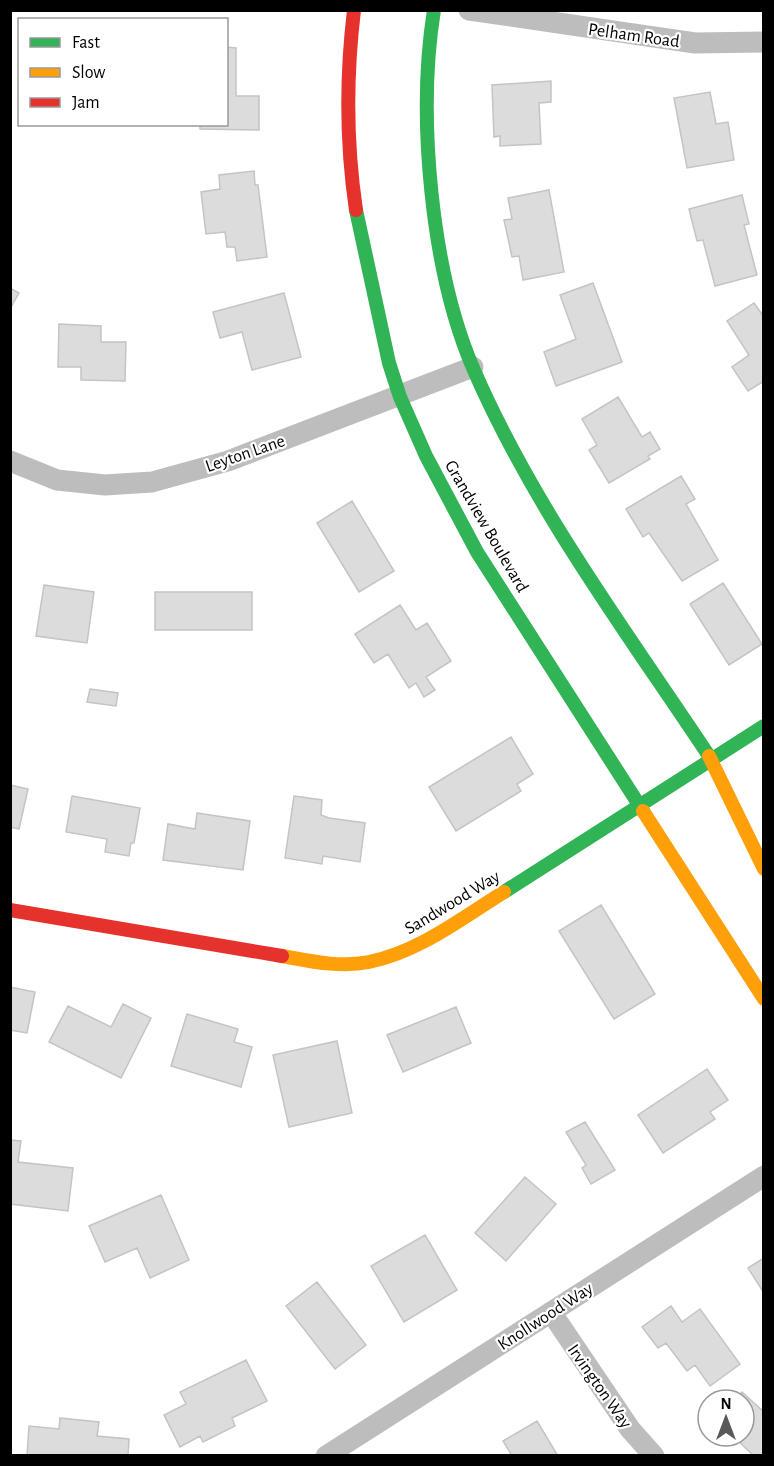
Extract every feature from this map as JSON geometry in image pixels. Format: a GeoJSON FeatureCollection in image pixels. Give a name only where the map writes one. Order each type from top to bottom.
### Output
{"type":"FeatureCollection","features":[{"type":"Feature","properties":{"kind":"street","name":"Grandview Boulevard"},"geometry":{"type":"LineString","coordinates":[[354,10],[346,87],[349,161],[362,253],[400,396],[435,475],[477,552],[764,999]]}},
{"type":"Feature","properties":{"kind":"street"},"geometry":{"type":"LineString","coordinates":[[434,10],[428,48],[430,174],[437,235],[458,322],[473,367],[522,467],[611,609],[712,760],[764,869]]}},
{"type":"Feature","properties":{"kind":"street","name":"Pelham Road"},"geometry":{"type":"LineString","coordinates":[[469,10],[695,43],[764,42]]}},
{"type":"Feature","properties":{"kind":"street","name":"Leyton Lane"},"geometry":{"type":"LineString","coordinates":[[10,460],[57,480],[105,485],[152,482],[228,461],[473,367]]}},
{"type":"Feature","properties":{"kind":"street","name":"Sandwood Way"},"geometry":{"type":"LineString","coordinates":[[10,910],[319,963],[369,962],[421,944],[764,726]]}},
{"type":"Feature","properties":{"kind":"street","name":"Knollwood Way"},"geometry":{"type":"LineString","coordinates":[[326,1455],[764,1176]]}},
{"type":"Feature","properties":{"kind":"street","name":"Irvington Way"},"geometry":{"type":"LineString","coordinates":[[550,1312],[630,1429],[654,1455]]}},
{"type":"Feature","properties":{"kind":"building"},"geometry":{"type":"Polygon","coordinates":[[[228,47],[236,48],[236,96],[259,96],[259,130],[200,129],[200,126],[228,126],[228,47]]]}},
{"type":"Feature","properties":{"kind":"building"},"geometry":{"type":"Polygon","coordinates":[[[551,81],[551,102],[539,103],[541,144],[500,146],[500,136],[494,137],[492,85],[551,81]]]}},
{"type":"Feature","properties":{"kind":"building"},"geometry":{"type":"Polygon","coordinates":[[[710,92],[716,124],[728,122],[734,160],[687,168],[674,98],[710,92]]]}},
{"type":"Feature","properties":{"kind":"building"},"geometry":{"type":"Polygon","coordinates":[[[254,171],[255,185],[258,185],[267,257],[237,261],[235,247],[227,247],[225,232],[206,234],[201,192],[220,189],[219,175],[254,171]]]}},
{"type":"Feature","properties":{"kind":"building"},"geometry":{"type":"Polygon","coordinates":[[[549,190],[564,272],[523,280],[519,256],[512,257],[504,220],[512,219],[508,198],[549,190]]]}},
{"type":"Feature","properties":{"kind":"building"},"geometry":{"type":"Polygon","coordinates":[[[742,195],[749,224],[744,225],[757,275],[715,286],[703,240],[697,241],[689,209],[742,195]]]}},
{"type":"Feature","properties":{"kind":"building"},"geometry":{"type":"Polygon","coordinates":[[[593,283],[622,362],[556,386],[544,352],[576,339],[560,295],[593,283]]]}},
{"type":"Feature","properties":{"kind":"building"},"geometry":{"type":"Polygon","coordinates":[[[10,288],[19,293],[10,309],[10,288]]]}},
{"type":"Feature","properties":{"kind":"building"},"geometry":{"type":"Polygon","coordinates":[[[284,293],[301,357],[252,370],[242,332],[220,338],[213,312],[284,293]]]}},
{"type":"Feature","properties":{"kind":"building"},"geometry":{"type":"Polygon","coordinates":[[[754,303],[764,317],[764,381],[748,391],[732,367],[749,355],[727,321],[754,303]]]}},
{"type":"Feature","properties":{"kind":"building"},"geometry":{"type":"Polygon","coordinates":[[[59,324],[101,326],[101,342],[126,342],[125,381],[81,380],[81,367],[58,367],[59,324]]]}},
{"type":"Feature","properties":{"kind":"building"},"geometry":{"type":"Polygon","coordinates":[[[618,397],[642,437],[650,432],[660,449],[648,456],[650,459],[609,483],[589,450],[597,445],[582,419],[618,397]]]}},
{"type":"Feature","properties":{"kind":"building"},"geometry":{"type":"Polygon","coordinates":[[[681,476],[695,499],[686,504],[718,560],[682,581],[649,533],[643,537],[626,509],[681,476]]]}},
{"type":"Feature","properties":{"kind":"building"},"geometry":{"type":"Polygon","coordinates":[[[352,501],[394,571],[359,592],[317,523],[352,501]]]}},
{"type":"Feature","properties":{"kind":"building"},"geometry":{"type":"Polygon","coordinates":[[[723,583],[762,644],[729,665],[690,604],[723,583]]]}},
{"type":"Feature","properties":{"kind":"building"},"geometry":{"type":"Polygon","coordinates":[[[44,585],[94,592],[87,643],[36,636],[44,585]]]}},
{"type":"Feature","properties":{"kind":"building"},"geometry":{"type":"Polygon","coordinates":[[[155,592],[252,592],[252,630],[155,630],[155,592]]]}},
{"type":"Feature","properties":{"kind":"building"},"geometry":{"type":"Polygon","coordinates":[[[400,605],[416,630],[427,623],[451,661],[426,677],[435,690],[424,697],[416,683],[409,688],[388,654],[374,663],[355,634],[400,605]]]}},
{"type":"Feature","properties":{"kind":"building"},"geometry":{"type":"Polygon","coordinates":[[[90,689],[118,693],[116,706],[87,702],[90,689]]]}},
{"type":"Feature","properties":{"kind":"building"},"geometry":{"type":"Polygon","coordinates":[[[511,737],[533,774],[517,784],[521,791],[456,831],[429,787],[511,737]]]}},
{"type":"Feature","properties":{"kind":"building"},"geometry":{"type":"Polygon","coordinates":[[[10,785],[28,789],[19,829],[10,827],[10,785]]]}},
{"type":"Feature","properties":{"kind":"building"},"geometry":{"type":"Polygon","coordinates":[[[72,796],[140,808],[134,843],[131,843],[129,856],[105,852],[107,839],[66,832],[72,796]]]}},
{"type":"Feature","properties":{"kind":"building"},"geometry":{"type":"Polygon","coordinates":[[[294,796],[322,800],[321,815],[365,823],[360,862],[323,856],[322,864],[285,858],[294,796]]]}},
{"type":"Feature","properties":{"kind":"building"},"geometry":{"type":"Polygon","coordinates":[[[197,813],[250,821],[243,870],[163,860],[168,824],[195,829],[197,813]]]}},
{"type":"Feature","properties":{"kind":"building"},"geometry":{"type":"Polygon","coordinates":[[[601,905],[655,994],[614,1019],[559,931],[601,905]]]}},
{"type":"Feature","properties":{"kind":"building"},"geometry":{"type":"Polygon","coordinates":[[[10,987],[35,992],[27,1033],[10,1030],[10,987]]]}},
{"type":"Feature","properties":{"kind":"building"},"geometry":{"type":"Polygon","coordinates":[[[123,1004],[151,1018],[121,1078],[49,1042],[68,1006],[111,1027],[123,1004]]]}},
{"type":"Feature","properties":{"kind":"building"},"geometry":{"type":"Polygon","coordinates":[[[456,1007],[471,1043],[403,1072],[387,1035],[456,1007]]]}},
{"type":"Feature","properties":{"kind":"building"},"geometry":{"type":"Polygon","coordinates":[[[187,1014],[238,1029],[234,1042],[252,1047],[241,1087],[171,1066],[187,1014]]]}},
{"type":"Feature","properties":{"kind":"building"},"geometry":{"type":"Polygon","coordinates":[[[337,1041],[352,1113],[289,1127],[273,1055],[337,1041]]]}},
{"type":"Feature","properties":{"kind":"building"},"geometry":{"type":"Polygon","coordinates":[[[707,1069],[728,1100],[710,1112],[715,1119],[663,1153],[638,1115],[707,1069]]]}},
{"type":"Feature","properties":{"kind":"building"},"geometry":{"type":"Polygon","coordinates":[[[585,1122],[615,1170],[591,1184],[582,1168],[586,1165],[566,1132],[585,1122]]]}},
{"type":"Feature","properties":{"kind":"building"},"geometry":{"type":"Polygon","coordinates":[[[10,1140],[21,1141],[18,1162],[73,1168],[68,1211],[10,1204],[10,1140]]]}},
{"type":"Feature","properties":{"kind":"building"},"geometry":{"type":"Polygon","coordinates":[[[525,1177],[556,1204],[506,1261],[475,1233],[525,1177]]]}},
{"type":"Feature","properties":{"kind":"building"},"geometry":{"type":"Polygon","coordinates":[[[161,1195],[189,1260],[150,1278],[137,1248],[105,1262],[89,1226],[161,1195]]]}},
{"type":"Feature","properties":{"kind":"building"},"geometry":{"type":"Polygon","coordinates":[[[425,1235],[457,1290],[404,1322],[371,1266],[425,1235]]]}},
{"type":"Feature","properties":{"kind":"building"},"geometry":{"type":"Polygon","coordinates":[[[764,1258],[764,1293],[748,1268],[764,1258]]]}},
{"type":"Feature","properties":{"kind":"building"},"geometry":{"type":"Polygon","coordinates":[[[317,1282],[366,1345],[335,1369],[286,1306],[317,1282]]]}},
{"type":"Feature","properties":{"kind":"building"},"geometry":{"type":"Polygon","coordinates":[[[671,1306],[682,1322],[700,1309],[740,1364],[710,1386],[695,1365],[687,1371],[666,1343],[658,1348],[642,1327],[671,1306]]]}},
{"type":"Feature","properties":{"kind":"building"},"geometry":{"type":"Polygon","coordinates":[[[246,1360],[267,1401],[232,1418],[235,1426],[203,1442],[200,1436],[180,1447],[164,1415],[186,1404],[180,1392],[246,1360]]]}},
{"type":"Feature","properties":{"kind":"building"},"geometry":{"type":"Polygon","coordinates":[[[756,1405],[764,1412],[764,1456],[754,1456],[746,1448],[756,1448],[756,1405]]]}},
{"type":"Feature","properties":{"kind":"building"},"geometry":{"type":"Polygon","coordinates":[[[60,1418],[99,1422],[97,1436],[129,1439],[128,1456],[27,1456],[29,1426],[59,1429],[60,1418]]]}},
{"type":"Feature","properties":{"kind":"building"},"geometry":{"type":"Polygon","coordinates":[[[537,1421],[558,1456],[512,1456],[503,1441],[537,1421]]]}},
{"type":"Feature","properties":{"kind":"traffic: fast"},"geometry":{"type":"LineString","coordinates":[[434,10],[427,96],[431,192],[447,285],[473,368],[497,419],[552,519],[709,756]]}},
{"type":"Feature","properties":{"kind":"traffic: fast"},"geometry":{"type":"LineString","coordinates":[[356,210],[389,363],[400,397],[426,456],[477,552],[643,811]]}},
{"type":"Feature","properties":{"kind":"traffic: fast"},"geometry":{"type":"LineString","coordinates":[[504,892],[764,726]]}},
{"type":"Feature","properties":{"kind":"traffic: slow"},"geometry":{"type":"LineString","coordinates":[[709,756],[764,869]]}},
{"type":"Feature","properties":{"kind":"traffic: slow"},"geometry":{"type":"LineString","coordinates":[[643,811],[764,999]]}},
{"type":"Feature","properties":{"kind":"traffic: slow"},"geometry":{"type":"LineString","coordinates":[[282,956],[347,964],[358,964],[387,957],[440,933],[504,892]]}},
{"type":"Feature","properties":{"kind":"traffic: jam"},"geometry":{"type":"LineString","coordinates":[[354,10],[348,110],[350,160],[356,210]]}},
{"type":"Feature","properties":{"kind":"traffic: jam"},"geometry":{"type":"LineString","coordinates":[[10,910],[282,956]]}}]}
